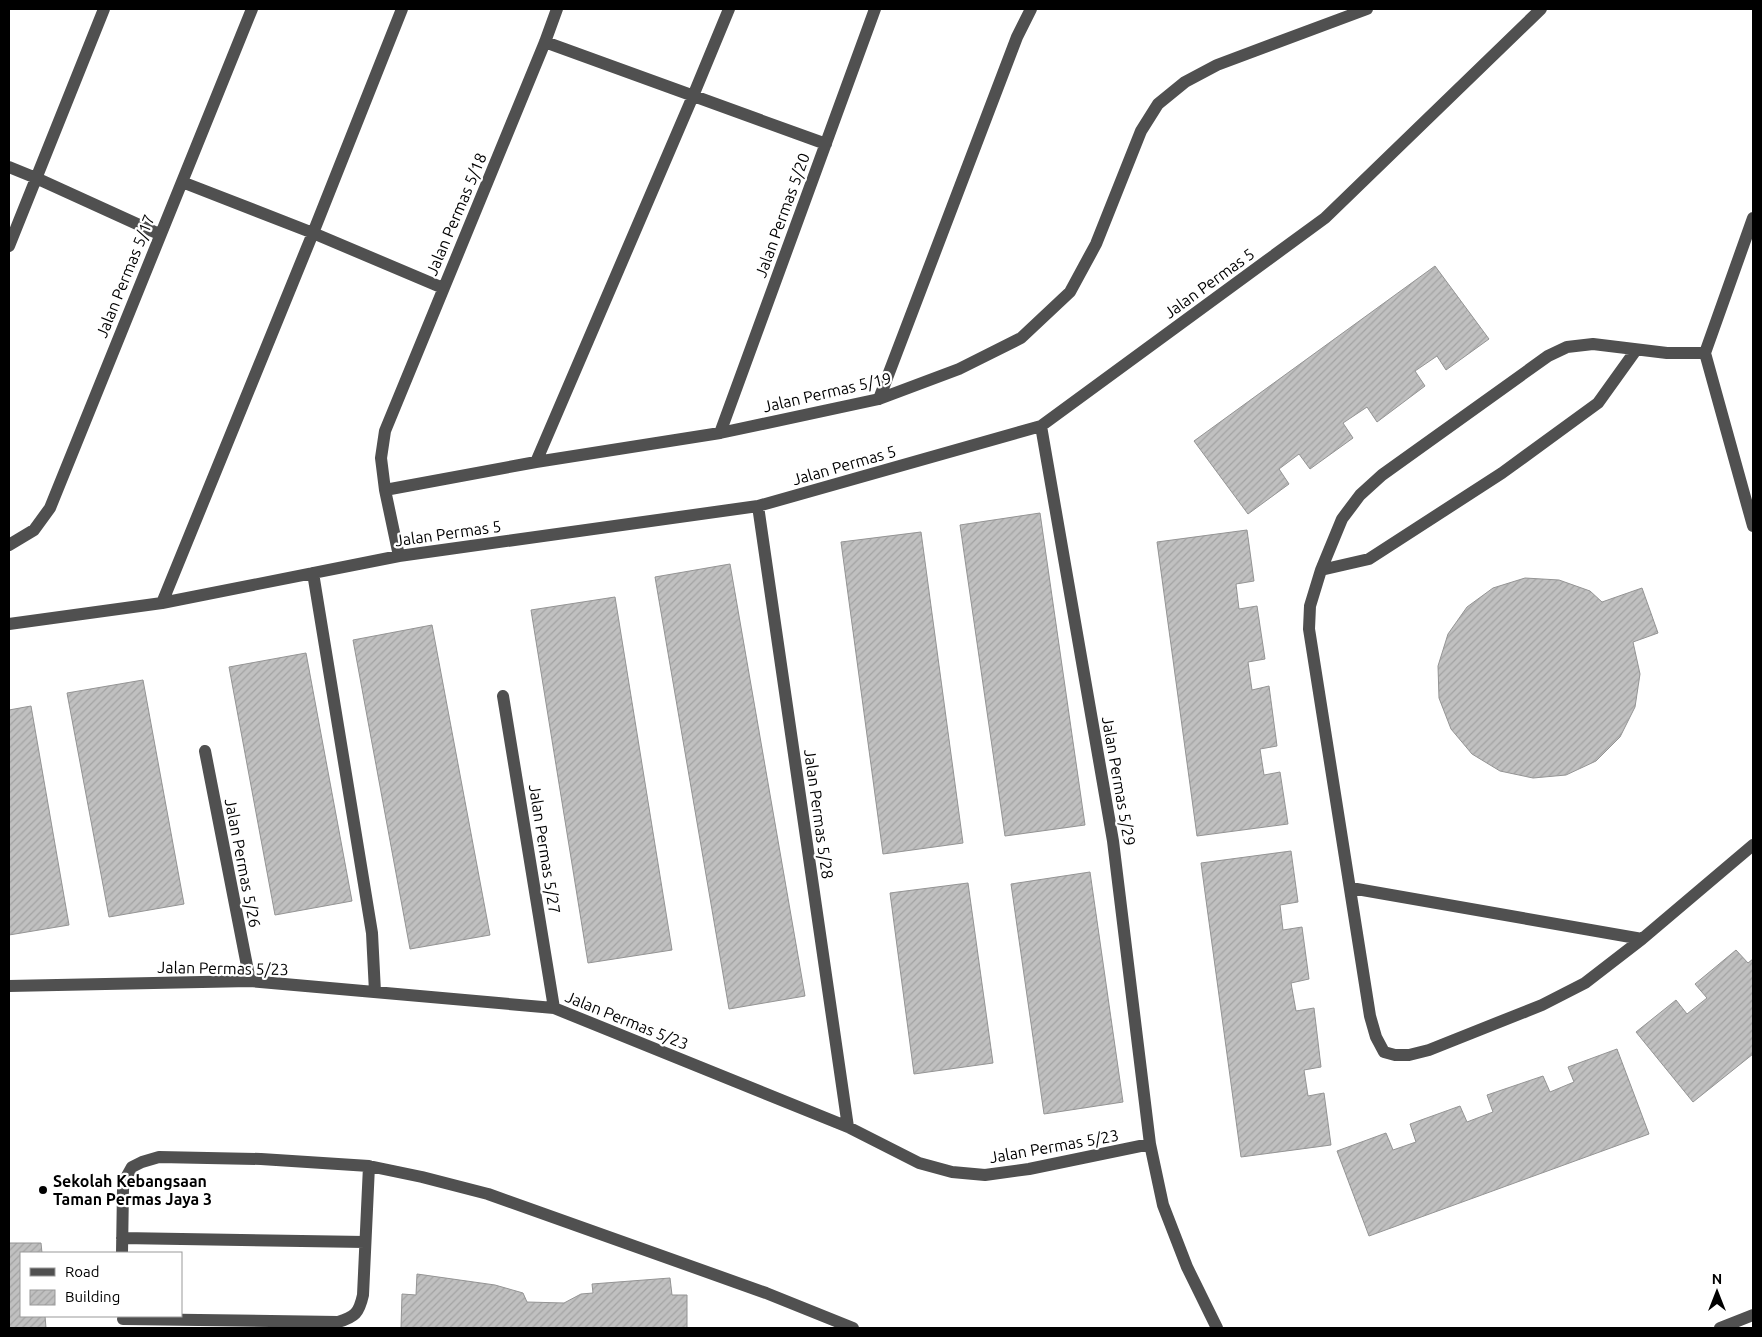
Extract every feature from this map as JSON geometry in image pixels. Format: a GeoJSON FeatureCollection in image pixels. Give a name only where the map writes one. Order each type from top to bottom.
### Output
{"type":"FeatureCollection","features":[{"type":"Feature","properties":{"kind":"street"},"geometry":{"type":"LineString","coordinates":[[9,246],[104,9]]}},
{"type":"Feature","properties":{"kind":"street","name":"Jalan Permas 5/17"},"geometry":{"type":"LineString","coordinates":[[11,544],[34,530],[50,508],[159,234],[252,9]]}},
{"type":"Feature","properties":{"kind":"street"},"geometry":{"type":"LineString","coordinates":[[162,603],[402,9]]}},
{"type":"Feature","properties":{"kind":"street","name":"Jalan Permas 5/18"},"geometry":{"type":"LineString","coordinates":[[399,556],[385,490],[381,458],[385,431],[557,9]]}},
{"type":"Feature","properties":{"kind":"street"},"geometry":{"type":"LineString","coordinates":[[536,462],[693,96],[728,9]]}},
{"type":"Feature","properties":{"kind":"street","name":"Jalan Permas 5/20"},"geometry":{"type":"LineString","coordinates":[[720,433],[875,9]]}},
{"type":"Feature","properties":{"kind":"street"},"geometry":{"type":"LineString","coordinates":[[879,399],[1017,37],[1032,9]]}},
{"type":"Feature","properties":{"kind":"street","name":"Jalan Permas 5/19"},"geometry":{"type":"LineString","coordinates":[[385,490],[536,462],[720,433],[879,399],[959,369],[1022,338],[1070,292],[1096,244],[1141,131],[1158,104],[1185,82],[1217,65],[1350,11],[1367,9]]}},
{"type":"Feature","properties":{"kind":"street","name":"Jalan Permas 5"},"geometry":{"type":"LineString","coordinates":[[9,624],[162,603],[399,556],[758,506],[1041,426],[1326,218],[1541,9]]}},
{"type":"Feature","properties":{"kind":"street"},"geometry":{"type":"LineString","coordinates":[[545,42],[826,144]]}},
{"type":"Feature","properties":{"kind":"street"},"geometry":{"type":"LineString","coordinates":[[9,167],[159,234]]}},
{"type":"Feature","properties":{"kind":"street"},"geometry":{"type":"LineString","coordinates":[[182,182],[313,233],[443,288]]}},
{"type":"Feature","properties":{"kind":"street"},"geometry":{"type":"LineString","coordinates":[[1753,218],[1705,353],[1753,526]]}},
{"type":"Feature","properties":{"kind":"street"},"geometry":{"type":"LineString","coordinates":[[1705,353],[1667,353],[1593,344],[1567,347],[1548,356],[1382,475],[1360,495],[1342,519],[1321,570],[1310,606],[1309,630],[1374,1030],[1384,1052],[1395,1055],[1409,1055],[1429,1050],[1542,1005],[1585,983],[1642,939],[1753,845]]}},
{"type":"Feature","properties":{"kind":"street"},"geometry":{"type":"LineString","coordinates":[[1321,570],[1369,558],[1502,473],[1598,403],[1636,350]]}},
{"type":"Feature","properties":{"kind":"street","name":"Jalan Permas 5/29"},"geometry":{"type":"LineString","coordinates":[[1041,426],[1113,841],[1150,1144],[1163,1205],[1187,1267],[1217,1328]]}},
{"type":"Feature","properties":{"kind":"street","name":"Jalan Permas 5/28"},"geometry":{"type":"LineString","coordinates":[[758,506],[848,1127]]}},
{"type":"Feature","properties":{"kind":"street"},"geometry":{"type":"LineString","coordinates":[[313,573],[372,933],[375,992]]}},
{"type":"Feature","properties":{"kind":"street","name":"Jalan Permas 5/27"},"geometry":{"type":"LineString","coordinates":[[503,696],[554,1008]]}},
{"type":"Feature","properties":{"kind":"street","name":"Jalan Permas 5/26"},"geometry":{"type":"LineString","coordinates":[[205,752],[250,981]]}},
{"type":"Feature","properties":{"kind":"street"},"geometry":{"type":"LineString","coordinates":[[1351,888],[1642,939]]}},
{"type":"Feature","properties":{"kind":"street","name":"Jalan Permas 5/23"},"geometry":{"type":"LineString","coordinates":[[9,986],[250,981],[554,1008],[848,1127],[919,1163],[952,1172],[985,1175],[1150,1144]]}},
{"type":"Feature","properties":{"kind":"street"},"geometry":{"type":"LineString","coordinates":[[122,1252],[123,1190],[125,1181],[132,1168],[142,1162],[159,1157],[261,1159],[369,1166],[488,1194],[766,1293],[853,1328]]}},
{"type":"Feature","properties":{"kind":"street"},"geometry":{"type":"LineString","coordinates":[[123,1321],[338,1322],[352,1317],[360,1306],[363,1295],[369,1166]]}},
{"type":"Feature","properties":{"kind":"street"},"geometry":{"type":"LineString","coordinates":[[122,1238],[365,1242]]}},
{"type":"Feature","properties":{"kind":"street"},"geometry":{"type":"LineString","coordinates":[[1720,1328],[1746,1321]]}},
{"type":"Feature","properties":{"kind":"building"},"geometry":{"type":"Polygon","coordinates":[[[1435,266],[1489,339],[1446,370],[1437,356],[1415,371],[1425,386],[1377,422],[1367,407],[1343,423],[1353,438],[1310,469],[1299,454],[1279,469],[1289,484],[1248,514],[1194,441],[1435,266]]]}},
{"type":"Feature","properties":{"kind":"building"},"geometry":{"type":"Polygon","coordinates":[[[1040,513],[1085,825],[1005,836],[960,525],[1040,513]]]}},
{"type":"Feature","properties":{"kind":"building"},"geometry":{"type":"Polygon","coordinates":[[[1247,530],[1254,581],[1236,584],[1239,609],[1257,606],[1265,659],[1248,662],[1252,690],[1269,686],[1277,746],[1260,749],[1264,775],[1280,772],[1288,824],[1197,836],[1157,542],[1247,530]]]}},
{"type":"Feature","properties":{"kind":"building"},"geometry":{"type":"Polygon","coordinates":[[[921,532],[963,843],[883,854],[841,542],[921,532]]]}},
{"type":"Feature","properties":{"kind":"building"},"geometry":{"type":"Polygon","coordinates":[[[730,564],[805,996],[729,1009],[655,577],[730,564]]]}},
{"type":"Feature","properties":{"kind":"building"},"geometry":{"type":"Polygon","coordinates":[[[1525,578],[1559,580],[1590,591],[1602,602],[1642,588],[1658,633],[1633,642],[1640,674],[1635,707],[1620,737],[1596,761],[1566,775],[1533,778],[1500,771],[1472,754],[1451,729],[1439,698],[1438,666],[1448,634],[1467,607],[1493,588],[1525,578]]]}},
{"type":"Feature","properties":{"kind":"building"},"geometry":{"type":"Polygon","coordinates":[[[615,597],[672,950],[588,963],[531,610],[615,597]]]}},
{"type":"Feature","properties":{"kind":"building"},"geometry":{"type":"Polygon","coordinates":[[[432,625],[490,935],[410,949],[353,640],[432,625]]]}},
{"type":"Feature","properties":{"kind":"building"},"geometry":{"type":"Polygon","coordinates":[[[306,653],[352,901],[275,915],[229,667],[306,653]]]}},
{"type":"Feature","properties":{"kind":"building"},"geometry":{"type":"Polygon","coordinates":[[[143,680],[184,904],[109,917],[67,693],[143,680]]]}},
{"type":"Feature","properties":{"kind":"building"},"geometry":{"type":"Polygon","coordinates":[[[31,706],[69,925],[9,935],[9,710],[31,706]]]}},
{"type":"Feature","properties":{"kind":"building"},"geometry":{"type":"Polygon","coordinates":[[[1291,851],[1298,902],[1280,905],[1283,930],[1302,927],[1309,979],[1291,983],[1296,1011],[1314,1008],[1321,1067],[1304,1070],[1308,1096],[1324,1093],[1331,1145],[1241,1157],[1201,863],[1291,851]]]}},
{"type":"Feature","properties":{"kind":"building"},"geometry":{"type":"Polygon","coordinates":[[[1090,872],[1123,1102],[1044,1114],[1011,884],[1090,872]]]}},
{"type":"Feature","properties":{"kind":"building"},"geometry":{"type":"Polygon","coordinates":[[[968,883],[993,1063],[914,1074],[890,893],[968,883]]]}},
{"type":"Feature","properties":{"kind":"building"},"geometry":{"type":"Polygon","coordinates":[[[1736,950],[1748,963],[1753,959],[1753,1054],[1693,1102],[1636,1032],[1676,1000],[1687,1014],[1707,998],[1695,984],[1736,950]]]}},
{"type":"Feature","properties":{"kind":"building"},"geometry":{"type":"Polygon","coordinates":[[[1617,1049],[1649,1134],[1369,1236],[1337,1151],[1386,1133],[1393,1150],[1416,1142],[1410,1124],[1460,1106],[1467,1122],[1493,1112],[1487,1095],[1543,1076],[1550,1092],[1574,1082],[1568,1067],[1617,1049]]]}},
{"type":"Feature","properties":{"kind":"building"},"geometry":{"type":"Polygon","coordinates":[[[9,1243],[41,1243],[42,1252],[20,1252],[20,1317],[45,1317],[46,1328],[9,1328],[9,1243]]]}},
{"type":"Feature","properties":{"kind":"building"},"geometry":{"type":"Polygon","coordinates":[[[417,1274],[495,1285],[523,1293],[527,1302],[564,1303],[581,1294],[593,1293],[592,1284],[670,1278],[672,1295],[687,1295],[687,1328],[401,1328],[402,1294],[416,1295],[417,1274]]]}},
{"type":"Feature","properties":{"kind":"place","name":"Sekolah Kebangsaan Taman Permas Jaya 3"},"geometry":{"type":"Point","coordinates":[43,1190]}}]}
